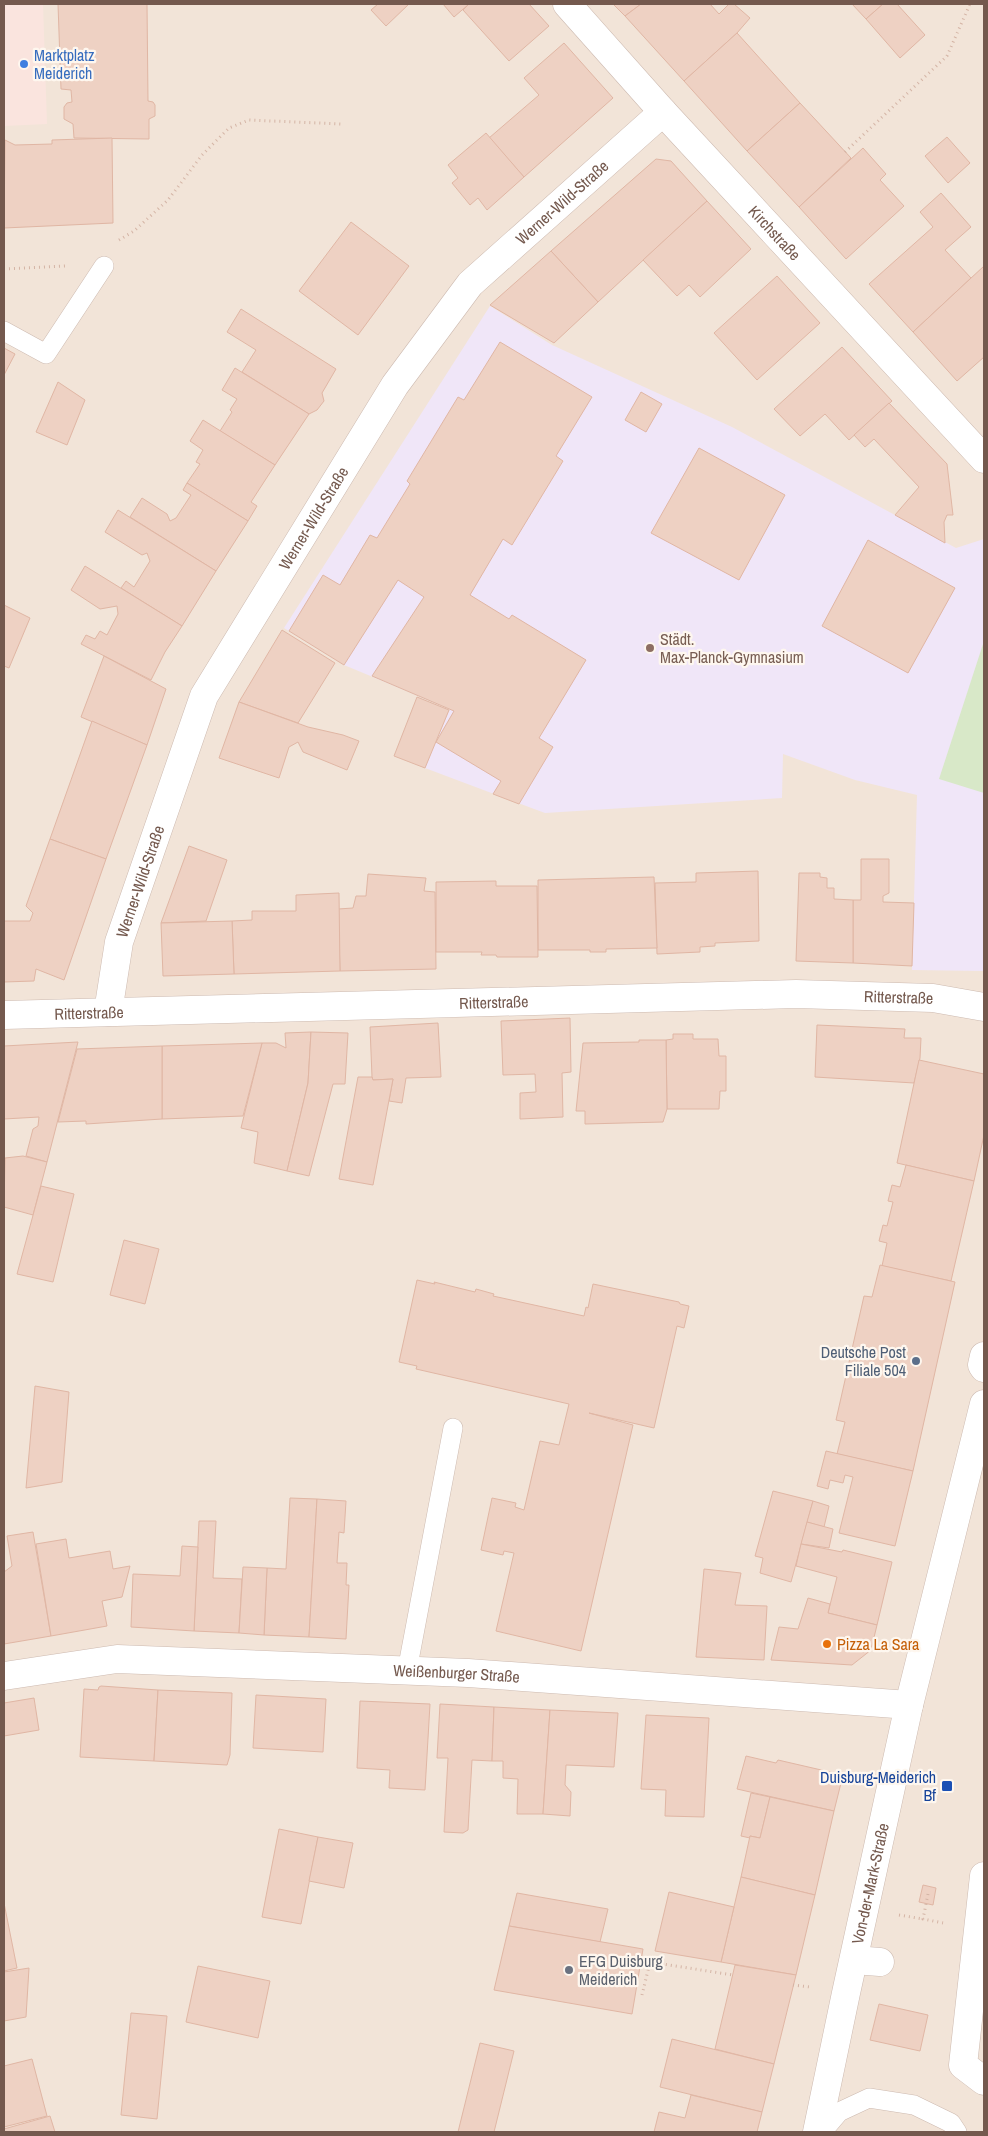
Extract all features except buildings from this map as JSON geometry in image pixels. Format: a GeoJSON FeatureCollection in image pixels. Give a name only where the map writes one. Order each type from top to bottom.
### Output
{"type":"FeatureCollection","features":[{"type":"Feature","properties":{"kind":"street","name":"Kirchstraße"},"geometry":{"type":"LineString","coordinates":[[567,4],[663,112],[984,459]]}},
{"type":"Feature","properties":{"kind":"street","name":"Werner-Wild-Straße"},"geometry":{"type":"LineString","coordinates":[[108,1012],[119,942],[204,696],[390,393],[470,284],[663,112]]}},
{"type":"Feature","properties":{"kind":"street","name":"Ritterstraße"},"geometry":{"type":"LineString","coordinates":[[4,1015],[796,994],[933,998],[984,1007]]}},
{"type":"Feature","properties":{"kind":"street"},"geometry":{"type":"LineString","coordinates":[[984,1356],[982,1365],[984,1368]]}},
{"type":"Feature","properties":{"kind":"street","name":"Von-der-Mark-Straße"},"geometry":{"type":"LineString","coordinates":[[817,2132],[867,1961],[910,1705],[984,1404]]}},
{"type":"Feature","properties":{"kind":"street","name":"Weißenburger Straße"},"geometry":{"type":"LineString","coordinates":[[4,1676],[118,1659],[468,1673],[910,1705]]}},
{"type":"Feature","properties":{"kind":"street"},"geometry":{"type":"LineString","coordinates":[[984,1876],[963,2066],[984,2081]]}},
{"type":"Feature","properties":{"kind":"lane"},"geometry":{"type":"LineString","coordinates":[[4,331],[46,354],[104,266]]}},
{"type":"Feature","properties":{"kind":"lane"},"geometry":{"type":"LineString","coordinates":[[407,1670],[453,1428]]}},
{"type":"Feature","properties":{"kind":"lane"},"geometry":{"type":"LineString","coordinates":[[822,2132],[839,2112],[869,2098],[914,2105],[951,2123],[957,2132]]}},
{"type":"Feature","properties":{"kind":"path"},"geometry":{"type":"LineString","coordinates":[[845,152],[947,56],[970,4]]}},
{"type":"Feature","properties":{"kind":"path"},"geometry":{"type":"LineString","coordinates":[[116,242],[134,231],[168,200],[202,154],[229,128],[250,120],[340,124]]}},
{"type":"Feature","properties":{"kind":"path"},"geometry":{"type":"LineString","coordinates":[[4,269],[67,266]]}},
{"type":"Feature","properties":{"kind":"path"},"geometry":{"type":"LineString","coordinates":[[890,1913],[923,1919]]}},
{"type":"Feature","properties":{"kind":"path"},"geometry":{"type":"LineString","coordinates":[[642,1996],[650,1962],[733,1975]]}},
{"type":"Feature","properties":{"kind":"shaded area"},"geometry":{"type":"Polygon","coordinates":[[[4,4],[984,4],[984,2132],[4,2132],[4,4]]]}},
{"type":"Feature","properties":{"kind":"shaded area","name":"Marktplatz Meiderich"},"geometry":{"type":"Polygon","coordinates":[[[4,4],[43,4],[47,124],[4,126],[4,4]]]}},
{"type":"Feature","properties":{"kind":"shaded area","name":"Städt. Max-Planck-Gymnasium"},"geometry":{"type":"Polygon","coordinates":[[[490,306],[552,345],[732,427],[956,548],[984,539],[984,971],[912,970],[917,795],[855,780],[783,754],[782,798],[545,813],[425,768],[450,709],[344,665],[284,628],[490,306]]]}},
{"type":"Feature","properties":{"kind":"green space"},"geometry":{"type":"Polygon","coordinates":[[[984,641],[984,793],[939,779],[984,641]]]}},
{"type":"Feature","properties":{"kind":"place","name":"Marktplatz Meiderich"},"geometry":{"type":"Point","coordinates":[24,64]}},
{"type":"Feature","properties":{"kind":"place","name":"Städt. Max-Planck-Gymnasium"},"geometry":{"type":"Point","coordinates":[650,648]}},
{"type":"Feature","properties":{"kind":"place","name":"Deutsche Post Filiale 504"},"geometry":{"type":"Point","coordinates":[916,1361]}},
{"type":"Feature","properties":{"kind":"place","name":"Pizza La Sara"},"geometry":{"type":"Point","coordinates":[827,1644]}},
{"type":"Feature","properties":{"kind":"place","name":"Duisburg-Meiderich Bf"},"geometry":{"type":"Point","coordinates":[947,1786]}},
{"type":"Feature","properties":{"kind":"place","name":"EFG Duisburg Meiderich"},"geometry":{"type":"Point","coordinates":[569,1970]}}]}
